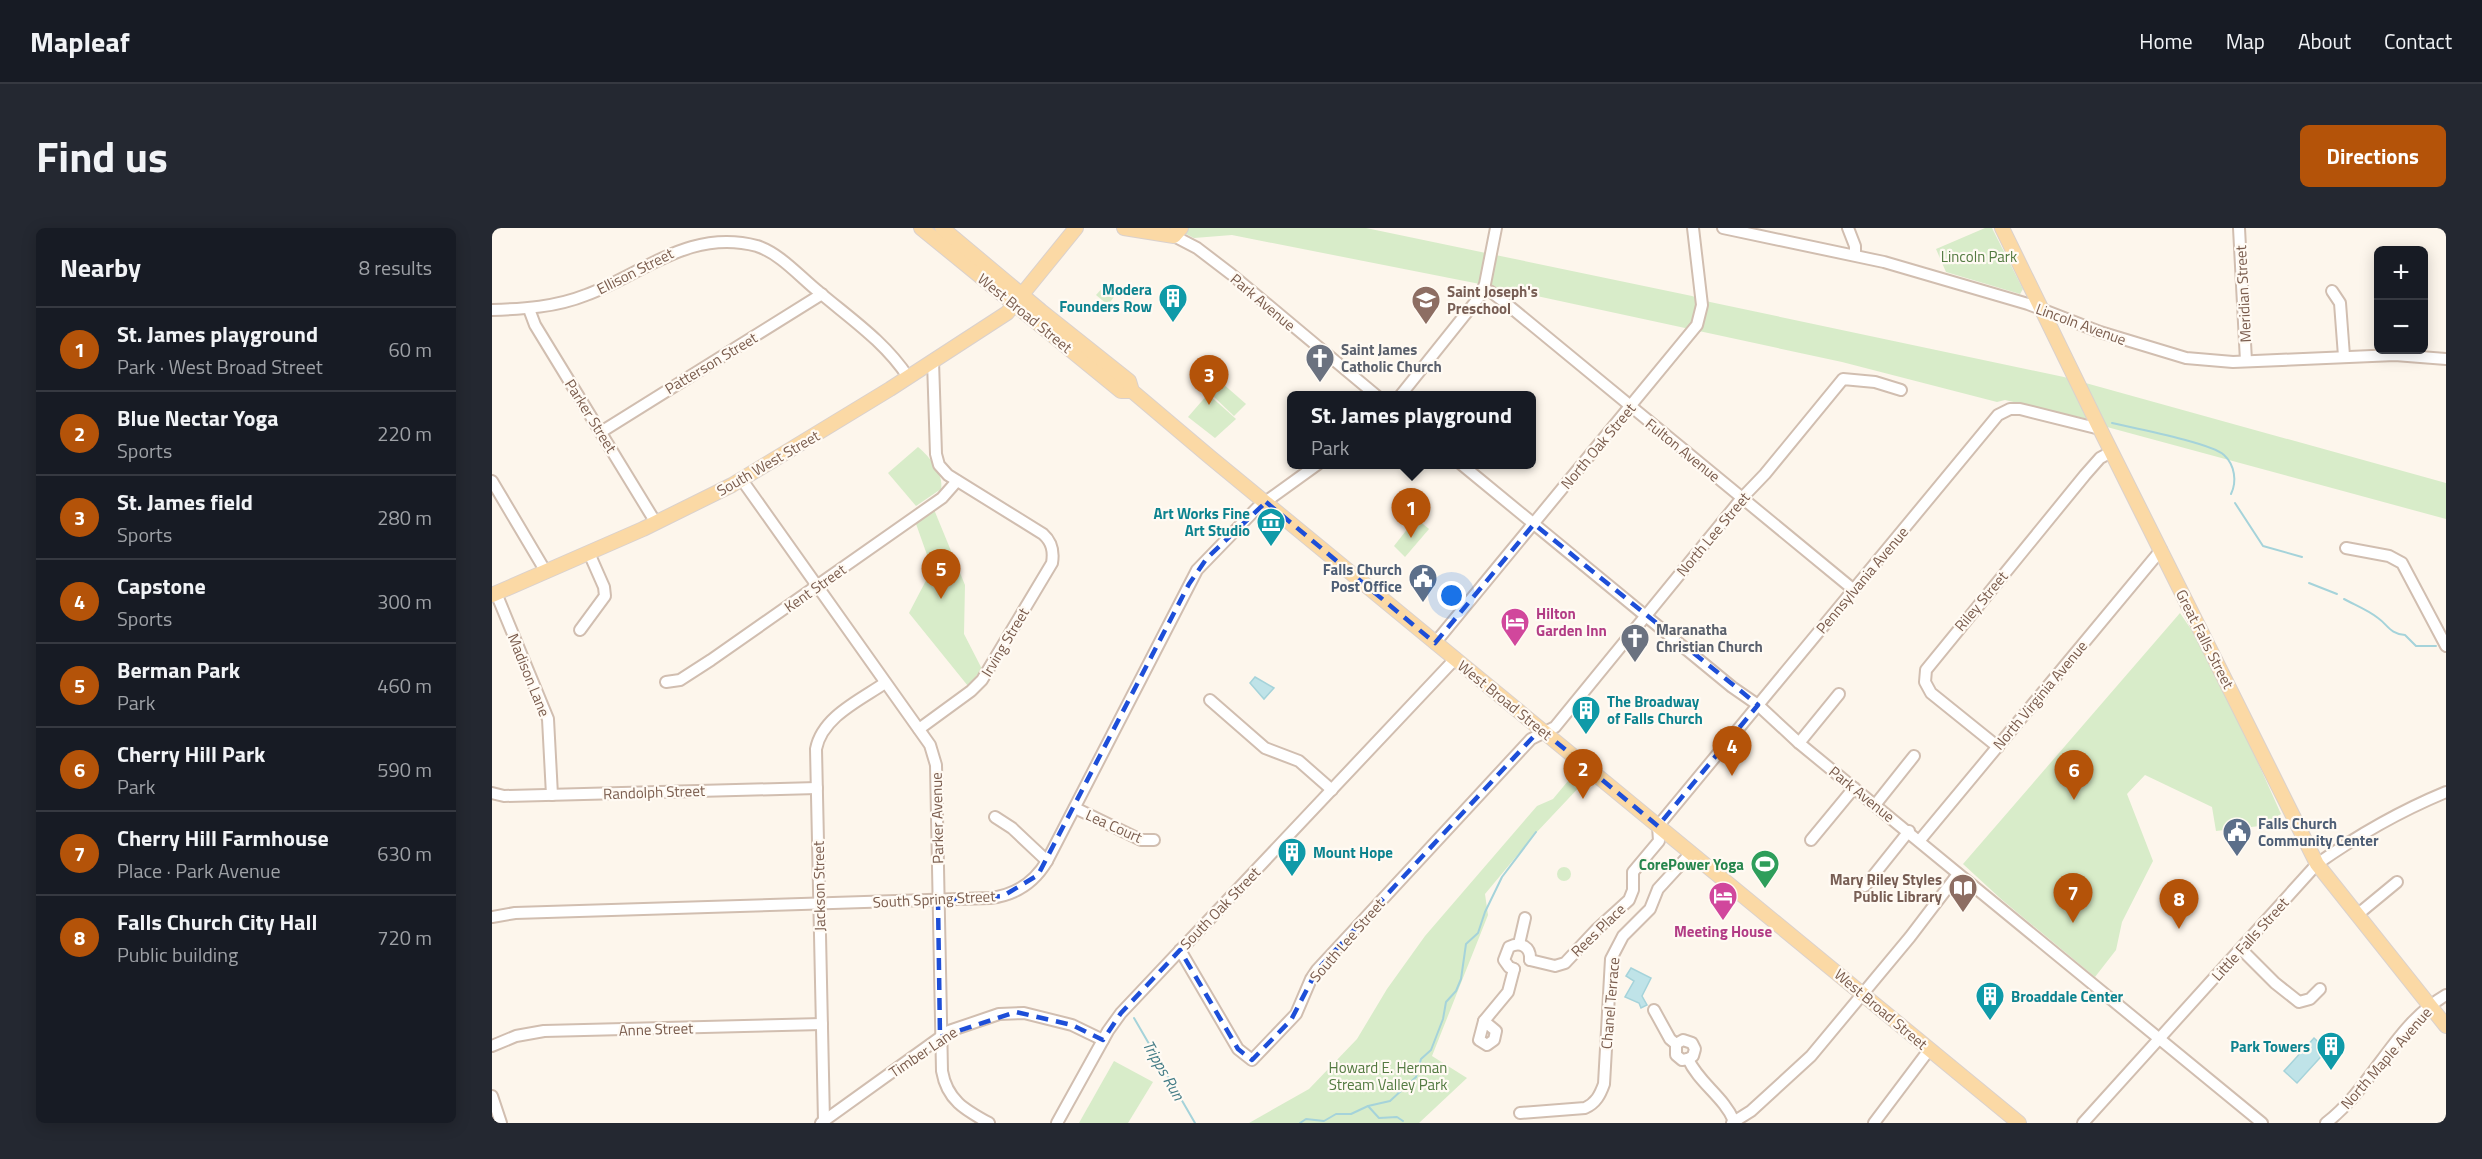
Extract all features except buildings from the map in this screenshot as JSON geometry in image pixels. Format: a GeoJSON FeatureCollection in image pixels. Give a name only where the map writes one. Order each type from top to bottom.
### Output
{"type":"FeatureCollection","features":[{"type":"Feature","properties":{"kind":"main road","name":"West Broad Street"},"geometry":{"type":"LineString","coordinates":[[921,228],[1129,381],[1132,390],[1435,643],[2019,1123]]}},
{"type":"Feature","properties":{"kind":"main road","name":"West Broad Street"},"geometry":{"type":"LineString","coordinates":[[942,228],[1018,299]]}},
{"type":"Feature","properties":{"kind":"main road"},"geometry":{"type":"LineString","coordinates":[[1125,228],[1178,232]]}},
{"type":"Feature","properties":{"kind":"main road","name":"Great Falls Street"},"geometry":{"type":"LineString","coordinates":[[2002,228],[2111,452],[2318,864],[2446,1026]]}},
{"type":"Feature","properties":{"kind":"main road","name":"South West Street"},"geometry":{"type":"LineString","coordinates":[[494,594],[656,523],[742,480],[908,377],[1006,313],[1074,229]]}},
{"type":"Feature","properties":{"kind":"street"},"geometry":{"type":"LineString","coordinates":[[1404,391],[1484,289],[1496,228]]}},
{"type":"Feature","properties":{"kind":"street","name":"North Oak Street"},"geometry":{"type":"LineString","coordinates":[[1435,643],[1631,406],[1700,318],[1701,281],[1694,228]]}},
{"type":"Feature","properties":{"kind":"street","name":"Lincoln Avenue"},"geometry":{"type":"LineString","coordinates":[[1723,228],[1855,255],[2042,308],[2080,325],[2167,354],[2206,360],[2246,361],[2395,355],[2446,359]]}},
{"type":"Feature","properties":{"kind":"street"},"geometry":{"type":"LineString","coordinates":[[1848,228],[1854,243],[1855,255]]}},
{"type":"Feature","properties":{"kind":"street","name":"Meridian Street"},"geometry":{"type":"LineString","coordinates":[[2239,228],[2246,361]]}},
{"type":"Feature","properties":{"kind":"street","name":"Park Avenue"},"geometry":{"type":"LineString","coordinates":[[1178,232],[1371,391]]}},
{"type":"Feature","properties":{"kind":"street","name":"Ellison Street"},"geometry":{"type":"LineString","coordinates":[[492,310],[529,309],[571,301],[685,246],[708,242],[745,243],[766,250],[822,294],[887,350],[908,377]]}},
{"type":"Feature","properties":{"kind":"street","name":"Fulton Avenue"},"geometry":{"type":"LineString","coordinates":[[1484,289],[1503,301],[1854,590]]}},
{"type":"Feature","properties":{"kind":"street"},"geometry":{"type":"LineString","coordinates":[[2332,291],[2340,303],[2344,357]]}},
{"type":"Feature","properties":{"kind":"street","name":"Patterson Street"},"geometry":{"type":"LineString","coordinates":[[601,432],[822,294]]}},
{"type":"Feature","properties":{"kind":"street","name":"Parker Street"},"geometry":{"type":"LineString","coordinates":[[529,309],[535,325],[656,523]]}},
{"type":"Feature","properties":{"kind":"street"},"geometry":{"type":"LineString","coordinates":[[933,361],[937,458],[943,471],[957,481]]}},
{"type":"Feature","properties":{"kind":"street","name":"North Lee Street"},"geometry":{"type":"LineString","coordinates":[[1544,732],[1555,727],[1742,498],[1765,474],[1843,379],[1875,382],[1901,390]]}},
{"type":"Feature","properties":{"kind":"street","name":"Pennsylvania Avenue"},"geometry":{"type":"LineString","coordinates":[[1658,826],[2003,411],[2020,409],[2100,429]]}},
{"type":"Feature","properties":{"kind":"street","name":"Riley Street"},"geometry":{"type":"LineString","coordinates":[[1998,747],[1931,693],[1925,682],[1926,670],[2085,475],[2100,458],[2111,452]]}},
{"type":"Feature","properties":{"kind":"street","name":"South Spring Street"},"geometry":{"type":"LineString","coordinates":[[492,917],[538,912],[990,898],[1009,894],[1029,884],[1047,861],[1189,584],[1207,558],[1266,502],[1312,469]]}},
{"type":"Feature","properties":{"kind":"street","name":"Park Avenue"},"geometry":{"type":"LineString","coordinates":[[1466,469],[1732,687],[1758,705],[1799,743],[2262,1123]]}},
{"type":"Feature","properties":{"kind":"street","name":"Parker Avenue"},"geometry":{"type":"LineString","coordinates":[[742,480],[930,745],[936,765],[942,1071],[947,1090],[959,1106],[989,1123]]}},
{"type":"Feature","properties":{"kind":"street"},"geometry":{"type":"LineString","coordinates":[[492,481],[546,572]]}},
{"type":"Feature","properties":{"kind":"street","name":"Kent Street"},"geometry":{"type":"LineString","coordinates":[[666,682],[680,680],[703,665],[942,498],[957,481]]}},
{"type":"Feature","properties":{"kind":"street","name":"Irving Street"},"geometry":{"type":"LineString","coordinates":[[919,729],[979,684],[1052,563],[1053,549],[1048,538],[957,481]]}},
{"type":"Feature","properties":{"kind":"street"},"geometry":{"type":"LineString","coordinates":[[2346,548],[2389,556],[2402,563],[2446,646]]}},
{"type":"Feature","properties":{"kind":"street","name":"North Virginia Avenue"},"geometry":{"type":"LineString","coordinates":[[1920,840],[2161,550]]}},
{"type":"Feature","properties":{"kind":"street"},"geometry":{"type":"LineString","coordinates":[[580,630],[605,596],[604,587],[589,553]]}},
{"type":"Feature","properties":{"kind":"street","name":"Madison Lane"},"geometry":{"type":"LineString","coordinates":[[494,594],[548,719],[552,795]]}},
{"type":"Feature","properties":{"kind":"street","name":"South Oak Street"},"geometry":{"type":"LineString","coordinates":[[1058,1123],[1103,1040],[1127,1007],[1455,659]]}},
{"type":"Feature","properties":{"kind":"street","name":"Jackson Street"},"geometry":{"type":"LineString","coordinates":[[823,1122],[816,749],[820,733],[829,722],[885,683]]}},
{"type":"Feature","properties":{"kind":"street"},"geometry":{"type":"LineString","coordinates":[[1799,743],[1839,694]]}},
{"type":"Feature","properties":{"kind":"street"},"geometry":{"type":"LineString","coordinates":[[1210,700],[1265,748],[1299,761],[1332,790]]}},
{"type":"Feature","properties":{"kind":"street","name":"South Lee Street"},"geometry":{"type":"LineString","coordinates":[[1180,950],[1238,1049],[1252,1060],[1296,1014],[1317,970],[1531,739],[1544,732]]}},
{"type":"Feature","properties":{"kind":"street"},"geometry":{"type":"LineString","coordinates":[[1875,805],[1914,756]]}},
{"type":"Feature","properties":{"kind":"street","name":"Randolph Street"},"geometry":{"type":"LineString","coordinates":[[492,793],[504,796],[817,788]]}},
{"type":"Feature","properties":{"kind":"street"},"geometry":{"type":"LineString","coordinates":[[1811,840],[1854,788]]}},
{"type":"Feature","properties":{"kind":"street","name":"Little Falls Street"},"geometry":{"type":"LineString","coordinates":[[2083,1123],[2318,864],[2377,825],[2446,792]]}},
{"type":"Feature","properties":{"kind":"street","name":"Lea Court"},"geometry":{"type":"LineString","coordinates":[[1075,808],[1141,840],[1154,840]]}},
{"type":"Feature","properties":{"kind":"street"},"geometry":{"type":"LineString","coordinates":[[994,817],[1012,828],[1047,861]]}},
{"type":"Feature","properties":{"kind":"street","name":"Rees Place"},"geometry":{"type":"LineString","coordinates":[[1530,960],[1556,966],[1565,963],[1629,900],[1633,890],[1633,872],[1659,841],[1658,826]]}},
{"type":"Feature","properties":{"kind":"street"},"geometry":{"type":"LineString","coordinates":[[1865,886],[1909,831]]}},
{"type":"Feature","properties":{"kind":"street","name":"Chanel Terrace"},"geometry":{"type":"LineString","coordinates":[[1520,1113],[1585,1108],[1601,1094],[1604,1084],[1611,959],[1623,936],[1650,909],[1658,889],[1691,853]]}},
{"type":"Feature","properties":{"kind":"street"},"geometry":{"type":"LineString","coordinates":[[1688,1059],[1692,1068],[1727,1107],[1733,1122],[1751,1111],[1799,1067],[1862,994],[1958,874]]}},
{"type":"Feature","properties":{"kind":"street"},"geometry":{"type":"LineString","coordinates":[[2357,915],[2397,882]]}},
{"type":"Feature","properties":{"kind":"street"},"geometry":{"type":"LineString","coordinates":[[1519,944],[1525,918]]}},
{"type":"Feature","properties":{"kind":"street"},"geometry":{"type":"LineString","coordinates":[[1519,944],[1528,949],[1530,960],[1524,968],[1514,969],[1506,963],[1505,954],[1509,947],[1519,944]]}},
{"type":"Feature","properties":{"kind":"street"},"geometry":{"type":"LineString","coordinates":[[2241,949],[2275,983],[2299,1002],[2310,999],[2320,988]]}},
{"type":"Feature","properties":{"kind":"street"},"geometry":{"type":"LineString","coordinates":[[1485,1021],[1508,992],[1514,969]]}},
{"type":"Feature","properties":{"kind":"street","name":"North Maple Avenue"},"geometry":{"type":"LineString","coordinates":[[2326,1123],[2378,1068],[2401,1035],[2430,1006],[2446,995]]}},
{"type":"Feature","properties":{"kind":"street"},"geometry":{"type":"LineString","coordinates":[[1654,1011],[1670,1039],[1676,1044]]}},
{"type":"Feature","properties":{"kind":"street","name":"Timber Lane"},"geometry":{"type":"LineString","coordinates":[[823,1122],[940,1037],[954,1029],[999,1014],[1016,1012],[1072,1025],[1103,1040]]}},
{"type":"Feature","properties":{"kind":"street","name":"Anne Street"},"geometry":{"type":"LineString","coordinates":[[492,1046],[516,1036],[544,1031],[822,1024]]}},
{"type":"Feature","properties":{"kind":"street"},"geometry":{"type":"LineString","coordinates":[[1683,1040],[1692,1043],[1694,1053],[1688,1059],[1682,1060],[1676,1055],[1676,1044],[1683,1040]]}},
{"type":"Feature","properties":{"kind":"street"},"geometry":{"type":"LineString","coordinates":[[1874,1123],[1929,1050]]}},
{"type":"Feature","properties":{"kind":"street"},"geometry":{"type":"LineString","coordinates":[[492,1096],[501,1123]]}},
{"type":"Feature","properties":{"kind":"highlighted area"},"geometry":{"type":"Polygon","coordinates":[[[1266,502],[1435,643],[1534,524],[1758,705],[1658,826],[1544,732],[1534,736],[1317,970],[1291,1020],[1252,1060],[1238,1049],[1180,950],[1121,1013],[1103,1040],[1072,1025],[1016,1012],[940,1037],[938,900],[1003,896],[1038,875],[1189,584],[1207,558],[1266,502]]]}},
{"type":"Feature","properties":{"kind":"green space"},"geometry":{"type":"Polygon","coordinates":[[[1174,228],[1366,228],[2064,377],[2446,483],[2446,519],[2107,427],[2105,423],[2005,400],[1997,402],[1842,362],[1490,286],[1232,235],[1194,238],[1174,228]]]}},
{"type":"Feature","properties":{"kind":"green space","name":"Lincoln Park"},"geometry":{"type":"Polygon","coordinates":[[[1985,228],[1992,228],[2023,289],[2020,294],[1946,272],[1936,249],[1985,228]]]}},
{"type":"Feature","properties":{"kind":"green space"},"geometry":{"type":"Polygon","coordinates":[[[1105,285],[1116,294],[1108,305],[1096,295],[1105,285]]]}},
{"type":"Feature","properties":{"kind":"green space"},"geometry":{"type":"Polygon","coordinates":[[[1222,383],[1246,404],[1234,416],[1211,394],[1222,383]]]}},
{"type":"Feature","properties":{"kind":"green space"},"geometry":{"type":"Polygon","coordinates":[[[1208,394],[1236,419],[1215,438],[1188,417],[1208,394]]]}},
{"type":"Feature","properties":{"kind":"green space"},"geometry":{"type":"Polygon","coordinates":[[[918,447],[935,466],[940,477],[941,489],[916,506],[888,473],[918,447]]]}},
{"type":"Feature","properties":{"kind":"green space"},"geometry":{"type":"Polygon","coordinates":[[[933,507],[965,585],[964,634],[982,669],[968,686],[909,613],[932,569],[915,521],[933,507]]]}},
{"type":"Feature","properties":{"kind":"green space"},"geometry":{"type":"Polygon","coordinates":[[[1416,518],[1429,529],[1405,557],[1394,546],[1416,518]]]}},
{"type":"Feature","properties":{"kind":"green space"},"geometry":{"type":"Polygon","coordinates":[[[2180,613],[2201,644],[2215,676],[2222,685],[2255,751],[2255,756],[2281,814],[2260,826],[2216,831],[2212,807],[2145,775],[2127,794],[2153,861],[2122,922],[2116,950],[2095,977],[2001,899],[1963,864],[2180,613]]]}},
{"type":"Feature","properties":{"kind":"green space","name":"Howard E. Herman Stream Valley Park"},"geometry":{"type":"Polygon","coordinates":[[[1573,775],[1577,781],[1584,782],[1535,834],[1485,894],[1488,915],[1432,1056],[1467,1078],[1419,1123],[1249,1123],[1309,1089],[1357,1039],[1387,989],[1425,936],[1537,806],[1553,799],[1573,775]]]}},
{"type":"Feature","properties":{"kind":"green space"},"geometry":{"type":"Polygon","coordinates":[[[1564,867],[1569,869],[1571,874],[1569,879],[1564,881],[1559,879],[1557,874],[1559,869],[1564,867]]]}},
{"type":"Feature","properties":{"kind":"green space"},"geometry":{"type":"Polygon","coordinates":[[[1114,1061],[1153,1082],[1128,1123],[1079,1123],[1114,1061]]]}},
{"type":"Feature","properties":{"kind":"water"},"geometry":{"type":"Polygon","coordinates":[[[1255,677],[1274,688],[1264,699],[1250,683],[1255,677]]]}},
{"type":"Feature","properties":{"kind":"water"},"geometry":{"type":"Polygon","coordinates":[[[1631,968],[1651,978],[1642,996],[1647,1005],[1641,1008],[1639,1003],[1625,997],[1634,981],[1626,976],[1631,968]]]}},
{"type":"Feature","properties":{"kind":"water"},"geometry":{"type":"Polygon","coordinates":[[[2314,1038],[2327,1050],[2297,1083],[2284,1071],[2314,1038]]]}},
{"type":"Feature","properties":{"kind":"waterway"},"geometry":{"type":"LineString","coordinates":[[2112,423],[2216,450],[2228,459],[2233,469],[2231,494]]}},
{"type":"Feature","properties":{"kind":"waterway"},"geometry":{"type":"LineString","coordinates":[[2235,503],[2263,546],[2302,557]]}},
{"type":"Feature","properties":{"kind":"waterway"},"geometry":{"type":"LineString","coordinates":[[2309,583],[2337,594]]}},
{"type":"Feature","properties":{"kind":"waterway"},"geometry":{"type":"LineString","coordinates":[[2344,599],[2374,615],[2393,631],[2405,635],[2416,646],[2436,646]]}},
{"type":"Feature","properties":{"kind":"waterway"},"geometry":{"type":"LineString","coordinates":[[1300,1123],[1306,1119],[1324,1121],[1336,1114],[1351,1114],[1368,1106],[1390,1101],[1416,1077],[1421,1059],[1431,1050],[1443,1019],[1446,1002],[1456,991],[1461,979],[1466,944],[1478,933],[1485,912],[1502,877],[1536,832]]}},
{"type":"Feature","properties":{"kind":"waterway","name":"Tripps Run"},"geometry":{"type":"LineString","coordinates":[[1134,1018],[1195,1123]]}},
{"type":"Feature","properties":{"kind":"waterway"},"geometry":{"type":"LineString","coordinates":[[1368,1106],[1379,1118],[1397,1117],[1403,1121]]}},
{"type":"Feature","properties":{"kind":"place","name":"Modera Founders Row"},"geometry":{"type":"Point","coordinates":[1173,324]}},
{"type":"Feature","properties":{"kind":"place","name":"Saint Joseph's Preschool"},"geometry":{"type":"Point","coordinates":[1426,326]}},
{"type":"Feature","properties":{"kind":"place","name":"Saint James Catholic Church"},"geometry":{"type":"Point","coordinates":[1320,384]}},
{"type":"Feature","properties":{"kind":"place","name":"St. James field"},"geometry":{"type":"Point","coordinates":[1209,405]}},
{"type":"Feature","properties":{"kind":"place","name":"St. James playground"},"geometry":{"type":"Point","coordinates":[1411,538]}},
{"type":"Feature","properties":{"kind":"place","name":"Art Works Fine Art Studio"},"geometry":{"type":"Point","coordinates":[1271,548]}},
{"type":"Feature","properties":{"kind":"place","name":"Berman Park"},"geometry":{"type":"Point","coordinates":[941,599]}},
{"type":"Feature","properties":{"kind":"place","name":"Falls Church Post Office"},"geometry":{"type":"Point","coordinates":[1423,604]}},
{"type":"Feature","properties":{"kind":"place","name":"Hilton Garden Inn"},"geometry":{"type":"Point","coordinates":[1515,648]}},
{"type":"Feature","properties":{"kind":"place","name":"Maranatha Christian Church"},"geometry":{"type":"Point","coordinates":[1635,664]}},
{"type":"Feature","properties":{"kind":"place","name":"The Broadway of Falls Church"},"geometry":{"type":"Point","coordinates":[1586,736]}},
{"type":"Feature","properties":{"kind":"place","name":"Capstone"},"geometry":{"type":"Point","coordinates":[1732,776]}},
{"type":"Feature","properties":{"kind":"place","name":"Blue Nectar Yoga"},"geometry":{"type":"Point","coordinates":[1583,799]}},
{"type":"Feature","properties":{"kind":"place","name":"Cherry Hill Park"},"geometry":{"type":"Point","coordinates":[2074,800]}},
{"type":"Feature","properties":{"kind":"place","name":"Falls Church Community Center"},"geometry":{"type":"Point","coordinates":[2237,858]}},
{"type":"Feature","properties":{"kind":"place","name":"Mount Hope"},"geometry":{"type":"Point","coordinates":[1292,878]}},
{"type":"Feature","properties":{"kind":"place","name":"CorePower Yoga"},"geometry":{"type":"Point","coordinates":[1765,890]}},
{"type":"Feature","properties":{"kind":"place","name":"Mary Riley Styles Public Library"},"geometry":{"type":"Point","coordinates":[1963,914]}},
{"type":"Feature","properties":{"kind":"place","name":"Meeting House"},"geometry":{"type":"Point","coordinates":[1723,922]}},
{"type":"Feature","properties":{"kind":"place","name":"Cherry Hill Farmhouse"},"geometry":{"type":"Point","coordinates":[2073,923]}},
{"type":"Feature","properties":{"kind":"place","name":"Falls Church City Hall"},"geometry":{"type":"Point","coordinates":[2179,929]}},
{"type":"Feature","properties":{"kind":"place","name":"Broaddale Center"},"geometry":{"type":"Point","coordinates":[1990,1022]}},
{"type":"Feature","properties":{"kind":"place","name":"Park Towers"},"geometry":{"type":"Point","coordinates":[2331,1072]}}]}
